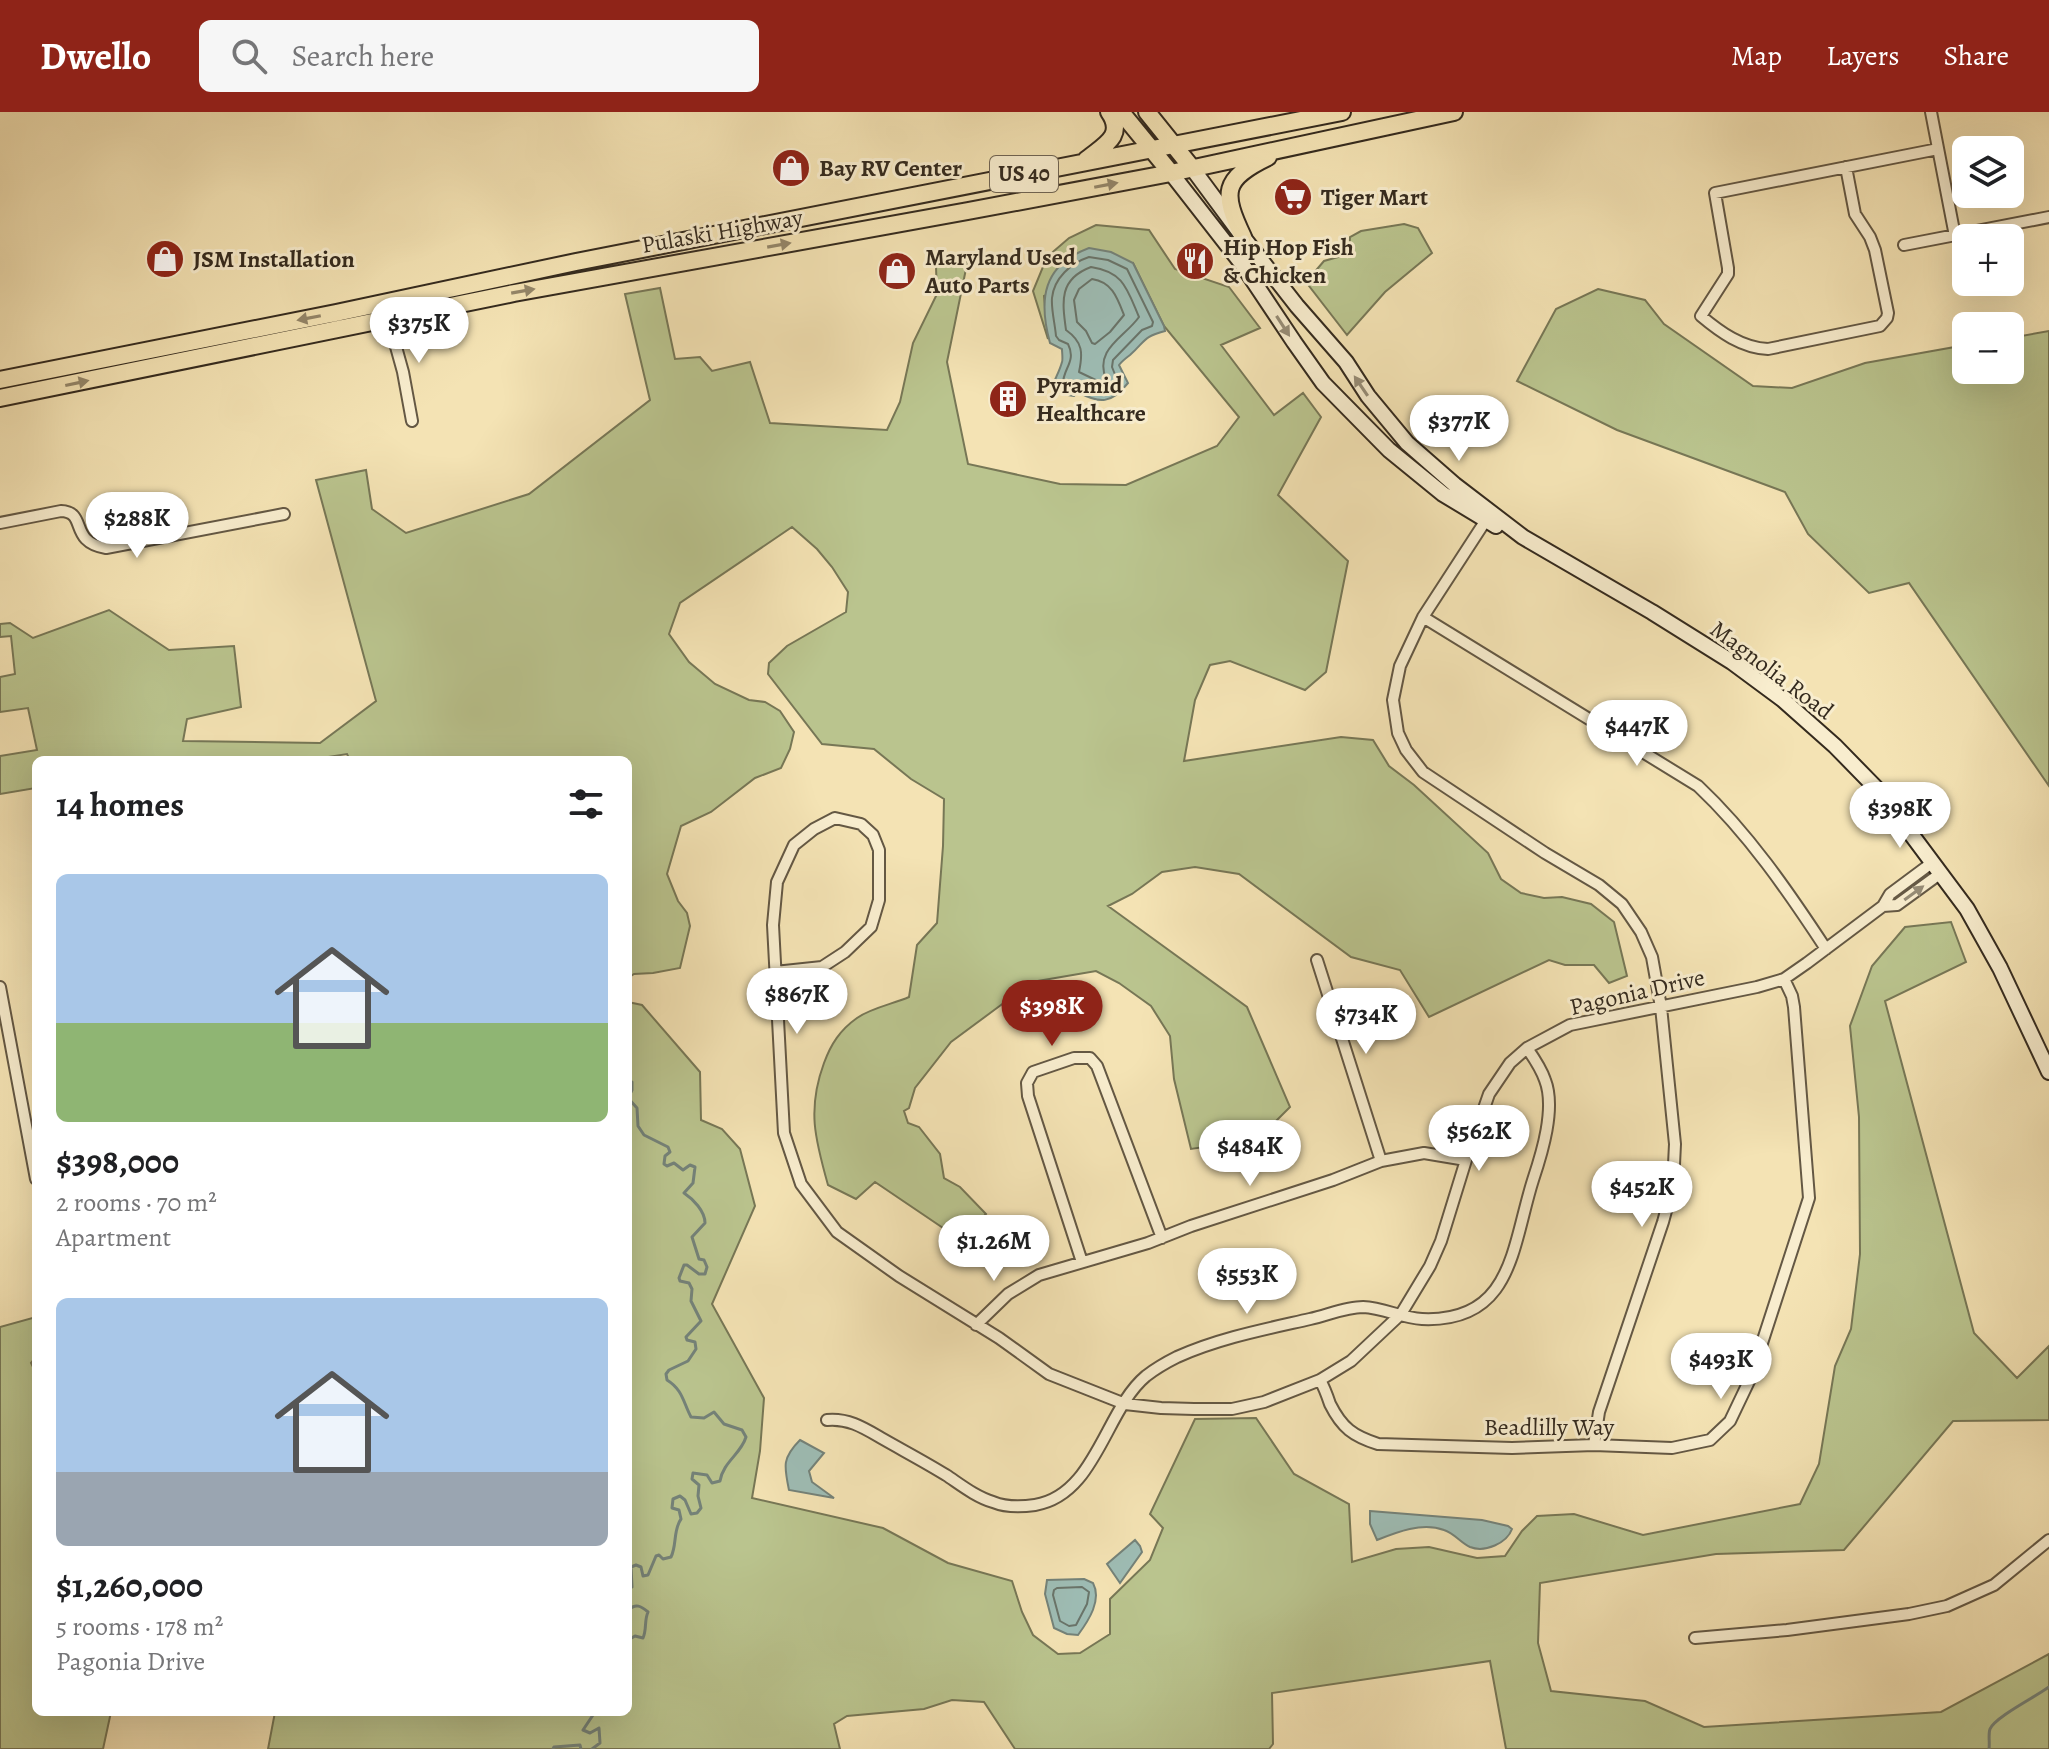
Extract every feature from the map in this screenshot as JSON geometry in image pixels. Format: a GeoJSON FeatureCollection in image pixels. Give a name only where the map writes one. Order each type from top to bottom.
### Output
{"type":"FeatureCollection","features":[{"type":"Feature","properties":{"kind":"main road"},"geometry":{"type":"LineString","coordinates":[[1082,163],[1113,137],[1116,125],[1109,112]]}},
{"type":"Feature","properties":{"kind":"main road"},"geometry":{"type":"LineString","coordinates":[[1121,112],[1171,173]]}},
{"type":"Feature","properties":{"kind":"main road"},"geometry":{"type":"LineString","coordinates":[[1147,112],[1192,168]]}},
{"type":"Feature","properties":{"kind":"main road","name":"Pulaski Highway"},"geometry":{"type":"LineString","coordinates":[[0,380],[576,262],[1342,112]]}},
{"type":"Feature","properties":{"kind":"main road","name":"Pulaski Highway"},"geometry":{"type":"LineString","coordinates":[[0,398],[529,290],[1171,173],[1454,112]]}},
{"type":"Feature","properties":{"kind":"main road"},"geometry":{"type":"LineString","coordinates":[[1243,237],[1228,200],[1233,180],[1251,165],[1304,144]]}},
{"type":"Feature","properties":{"kind":"main road","name":"Magnolia Road"},"geometry":{"type":"LineString","coordinates":[[1192,168],[1407,443],[1513,530],[1732,662],[1782,699],[1879,791],[1967,909],[2000,968],[2049,1072]]}},
{"type":"Feature","properties":{"kind":"main road","name":"Magnolia Road"},"geometry":{"type":"LineString","coordinates":[[1171,173],[1242,264],[1323,383],[1389,450],[1443,494],[1533,549],[1591,576]]}},
{"type":"Feature","properties":{"kind":"main road"},"geometry":{"type":"LineString","coordinates":[[896,199],[901,223]]}},
{"type":"Feature","properties":{"kind":"street"},"geometry":{"type":"LineString","coordinates":[[1931,112],[1953,224]]}},
{"type":"Feature","properties":{"kind":"street"},"geometry":{"type":"LineString","coordinates":[[1846,167],[1855,214],[1875,250],[1888,313],[1884,323],[1768,349],[1754,349],[1743,345],[1701,316],[1728,268],[1715,193],[1846,167],[1938,149]]}},
{"type":"Feature","properties":{"kind":"street"},"geometry":{"type":"LineString","coordinates":[[2014,224],[2049,217]]}},
{"type":"Feature","properties":{"kind":"street"},"geometry":{"type":"LineString","coordinates":[[1904,245],[1952,237]]}},
{"type":"Feature","properties":{"kind":"street"},"geometry":{"type":"LineString","coordinates":[[388,318],[412,421]]}},
{"type":"Feature","properties":{"kind":"street"},"geometry":{"type":"LineString","coordinates":[[0,523],[69,512],[75,516],[87,542],[106,548],[284,514]]}},
{"type":"Feature","properties":{"kind":"street"},"geometry":{"type":"LineString","coordinates":[[1486,520],[1423,617],[1400,666],[1393,700],[1398,733],[1406,750],[1423,772],[1599,885],[1622,904],[1641,932],[1652,957],[1661,1007],[1675,1144],[1673,1185],[1599,1412],[1594,1445]]}},
{"type":"Feature","properties":{"kind":"street"},"geometry":{"type":"LineString","coordinates":[[1423,617],[1698,786],[1728,815],[1826,949]]}},
{"type":"Feature","properties":{"kind":"street"},"geometry":{"type":"LineString","coordinates":[[835,818],[861,824],[873,835],[879,850],[879,900],[871,927],[845,952],[822,967],[775,972],[773,925],[777,882],[794,845],[835,818]]}},
{"type":"Feature","properties":{"kind":"street","name":"Pagonia Drive"},"geometry":{"type":"LineString","coordinates":[[775,972],[784,1133],[801,1184],[837,1232],[1049,1374],[1125,1404],[1232,1409],[1264,1402],[1320,1380],[1351,1361],[1401,1314],[1441,1241],[1482,1113],[1497,1080],[1527,1048],[1570,1025],[1784,979],[1883,906],[1890,894],[1937,868]]}},
{"type":"Feature","properties":{"kind":"street"},"geometry":{"type":"LineString","coordinates":[[1317,960],[1381,1161]]}},
{"type":"Feature","properties":{"kind":"street","name":"Beadlilly Way"},"geometry":{"type":"LineString","coordinates":[[1320,1380],[1347,1430],[1358,1438],[1390,1446],[1498,1448],[1594,1445],[1672,1448],[1710,1440],[1730,1421],[1751,1377],[1809,1198],[1794,1007],[1784,979]]}},
{"type":"Feature","properties":{"kind":"street"},"geometry":{"type":"LineString","coordinates":[[0,987],[32,1158]]}},
{"type":"Feature","properties":{"kind":"street"},"geometry":{"type":"LineString","coordinates":[[827,1420],[855,1423],[995,1503],[1014,1506],[1037,1504],[1056,1498],[1071,1487],[1145,1377],[1177,1357],[1274,1326],[1360,1307],[1380,1309],[1412,1319],[1445,1320],[1465,1314],[1496,1291],[1500,1283],[1514,1249],[1540,1157],[1549,1099],[1546,1081],[1527,1048]]}},
{"type":"Feature","properties":{"kind":"street"},"geometry":{"type":"LineString","coordinates":[[1082,1262],[1028,1096],[1027,1083],[1033,1072],[1074,1058],[1090,1058],[1097,1066],[1162,1238]]}},
{"type":"Feature","properties":{"kind":"street"},"geometry":{"type":"LineString","coordinates":[[976,1325],[1008,1294],[1039,1275],[1162,1238],[1381,1161],[1424,1153],[1466,1160]]}},
{"type":"Feature","properties":{"kind":"street"},"geometry":{"type":"LineString","coordinates":[[1695,1638],[1817,1626],[1947,1606],[1994,1585],[2049,1540]]}},
{"type":"Feature","properties":{"kind":"green space"},"geometry":{"type":"Polygon","coordinates":[[[1404,224],[1418,228],[1432,253],[1385,292],[1347,335],[1306,282],[1324,261],[1349,254],[1350,237],[1361,231],[1404,224]]]}},
{"type":"Feature","properties":{"kind":"green space"},"geometry":{"type":"Polygon","coordinates":[[[1096,225],[1149,230],[1175,269],[1229,287],[1260,328],[1221,345],[1274,415],[1303,393],[1321,417],[1278,495],[1348,561],[1326,672],[1305,690],[1230,661],[1210,665],[1195,700],[1184,761],[1341,737],[1373,740],[1389,766],[1488,853],[1501,879],[1521,893],[1544,898],[1562,897],[1591,904],[1614,922],[1627,976],[1609,983],[1594,965],[1565,965],[1549,960],[1429,1017],[1400,970],[1351,957],[1239,874],[1195,867],[1162,872],[1132,894],[1108,906],[1247,1007],[1290,1107],[1258,1139],[1191,1149],[1174,1079],[1170,1036],[1151,1006],[1096,971],[1032,982],[951,1042],[915,1088],[909,1108],[904,1111],[908,1123],[919,1127],[940,1154],[944,1178],[960,1187],[986,1214],[970,1230],[949,1232],[875,1182],[856,1199],[828,1185],[814,1110],[824,1063],[837,1038],[857,1018],[909,997],[917,945],[937,923],[944,799],[911,779],[874,749],[822,744],[768,674],[769,663],[787,646],[846,612],[848,592],[817,549],[792,527],[680,603],[669,634],[689,662],[715,684],[749,700],[765,702],[780,711],[794,732],[781,768],[755,778],[711,812],[681,826],[667,874],[678,901],[687,913],[690,926],[680,968],[632,975],[632,756],[32,756],[32,789],[0,794],[0,756],[37,750],[28,708],[0,712],[0,677],[15,674],[11,636],[0,637],[0,624],[10,623],[33,638],[109,610],[169,650],[234,646],[241,707],[187,719],[183,741],[320,743],[376,701],[316,480],[366,470],[372,509],[406,533],[529,494],[650,400],[625,294],[660,288],[675,359],[700,357],[712,371],[750,362],[770,423],[887,430],[900,402],[913,343],[937,294],[936,267],[968,259],[947,362],[968,464],[1060,484],[1126,485],[1217,446],[1239,417],[1164,326],[1133,263],[1044,296],[1048,339],[1033,291],[1047,257],[1069,238],[1096,225]]]}},
{"type":"Feature","properties":{"kind":"green space"},"geometry":{"type":"Polygon","coordinates":[[[1598,289],[1645,300],[1664,324],[1753,386],[1792,388],[1865,363],[1952,347],[1952,384],[2024,384],[2024,335],[2049,331],[2049,786],[1909,583],[1869,593],[1808,534],[1785,492],[1617,430],[1517,381],[1556,309],[1598,289]]]}},
{"type":"Feature","properties":{"kind":"green space"},"geometry":{"type":"Polygon","coordinates":[[[1951,922],[1966,962],[1885,1001],[1974,1333],[2017,1378],[2049,1346],[2049,1420],[1953,1421],[1844,1550],[1716,1554],[1540,1583],[1538,1643],[1551,1691],[1645,1701],[1704,1727],[1941,1712],[2049,1654],[2049,1749],[1506,1749],[1490,1661],[1272,1693],[1273,1744],[1269,1749],[1015,1749],[984,1702],[952,1700],[924,1709],[847,1716],[834,1724],[840,1749],[268,1749],[274,1716],[632,1716],[632,1003],[642,1005],[700,1072],[701,1120],[722,1129],[740,1149],[755,1206],[712,1304],[764,1398],[752,1498],[883,1528],[948,1563],[1012,1581],[1033,1635],[1058,1654],[1080,1653],[1110,1634],[1110,1599],[1150,1560],[1163,1528],[1150,1514],[1195,1419],[1256,1418],[1294,1474],[1349,1504],[1352,1562],[1396,1549],[1429,1547],[1477,1558],[1505,1556],[1537,1516],[1574,1514],[1643,1535],[1800,1504],[1819,1464],[1835,1366],[1851,1329],[1860,1254],[1859,1117],[1850,1026],[1872,966],[1905,927],[1951,922]]]}},
{"type":"Feature","properties":{"kind":"green space"},"geometry":{"type":"Polygon","coordinates":[[[32,1318],[32,1716],[110,1716],[103,1749],[0,1749],[0,1327],[32,1318]]]}},
{"type":"Feature","properties":{"kind":"water"},"geometry":{"type":"Polygon","coordinates":[[[1089,248],[1111,252],[1133,263],[1165,331],[1148,338],[1119,365],[1128,383],[1116,395],[1105,400],[1093,399],[1078,392],[1074,396],[1064,394],[1054,389],[1062,349],[1050,343],[1046,327],[1045,298],[1053,274],[1074,255],[1089,248]]]}},
{"type":"Feature","properties":{"kind":"water"},"geometry":{"type":"Polygon","coordinates":[[[800,1440],[824,1453],[809,1471],[812,1482],[834,1498],[789,1490],[786,1463],[800,1440]]]}},
{"type":"Feature","properties":{"kind":"water"},"geometry":{"type":"Polygon","coordinates":[[[1370,1511],[1482,1520],[1512,1529],[1500,1542],[1482,1549],[1470,1547],[1444,1530],[1427,1527],[1401,1531],[1377,1540],[1370,1524],[1370,1511]]]}},
{"type":"Feature","properties":{"kind":"water"},"geometry":{"type":"Polygon","coordinates":[[[1135,1540],[1142,1552],[1120,1583],[1107,1564],[1135,1540]]]}},
{"type":"Feature","properties":{"kind":"water"},"geometry":{"type":"Polygon","coordinates":[[[1084,1579],[1093,1583],[1095,1603],[1078,1635],[1067,1634],[1054,1628],[1045,1594],[1047,1580],[1084,1579]]]}},
{"type":"Feature","properties":{"kind":"waterway"},"geometry":{"type":"LineString","coordinates":[[632,1082],[632,1090]]}},
{"type":"Feature","properties":{"kind":"waterway"},"geometry":{"type":"LineString","coordinates":[[632,1102],[637,1108],[638,1126],[644,1135],[668,1147],[670,1152],[665,1156],[664,1164],[674,1163],[683,1170],[690,1165],[695,1167],[693,1183],[684,1193],[698,1206],[705,1223],[692,1237],[699,1259],[704,1260],[707,1267],[705,1274],[684,1265],[679,1278],[689,1283],[691,1301],[701,1321],[686,1337],[695,1342],[696,1349],[688,1361],[669,1370],[667,1380],[680,1392],[691,1417],[704,1418],[714,1412],[724,1424],[742,1430],[746,1437],[720,1481],[712,1483],[707,1475],[693,1473],[692,1479],[699,1485],[701,1508],[697,1513],[691,1514],[680,1496],[673,1499],[672,1508],[679,1510],[681,1519],[671,1557],[663,1559],[656,1556],[648,1575],[643,1576],[641,1567],[632,1567]]}},
{"type":"Feature","properties":{"kind":"waterway"},"geometry":{"type":"LineString","coordinates":[[632,1608],[638,1606],[648,1612],[643,1638],[632,1638]]}},
{"type":"Feature","properties":{"kind":"waterway"},"geometry":{"type":"LineString","coordinates":[[1989,1749],[1989,1731],[1993,1724],[2049,1687]]}},
{"type":"Feature","properties":{"kind":"waterway"},"geometry":{"type":"LineString","coordinates":[[592,1716],[583,1730],[590,1733],[599,1728],[600,1743],[592,1749]]}},
{"type":"Feature","properties":{"kind":"waterway"},"geometry":{"type":"LineString","coordinates":[[553,1749],[580,1745],[581,1749]]}},
{"type":"Feature","properties":{"kind":"place","name":"Bay RV Center"},"geometry":{"type":"Point","coordinates":[791,168]}},
{"type":"Feature","properties":{"kind":"place","name":"Tiger Mart"},"geometry":{"type":"Point","coordinates":[1293,197]}},
{"type":"Feature","properties":{"kind":"place","name":"JSM Installation"},"geometry":{"type":"Point","coordinates":[165,259]}},
{"type":"Feature","properties":{"kind":"place","name":"Hip Hop Fish & Chicken"},"geometry":{"type":"Point","coordinates":[1195,261]}},
{"type":"Feature","properties":{"kind":"place","name":"Maryland Used Auto Parts"},"geometry":{"type":"Point","coordinates":[897,271]}},
{"type":"Feature","properties":{"kind":"place","name":"Pyramid Healthcare"},"geometry":{"type":"Point","coordinates":[1008,399]}}]}
